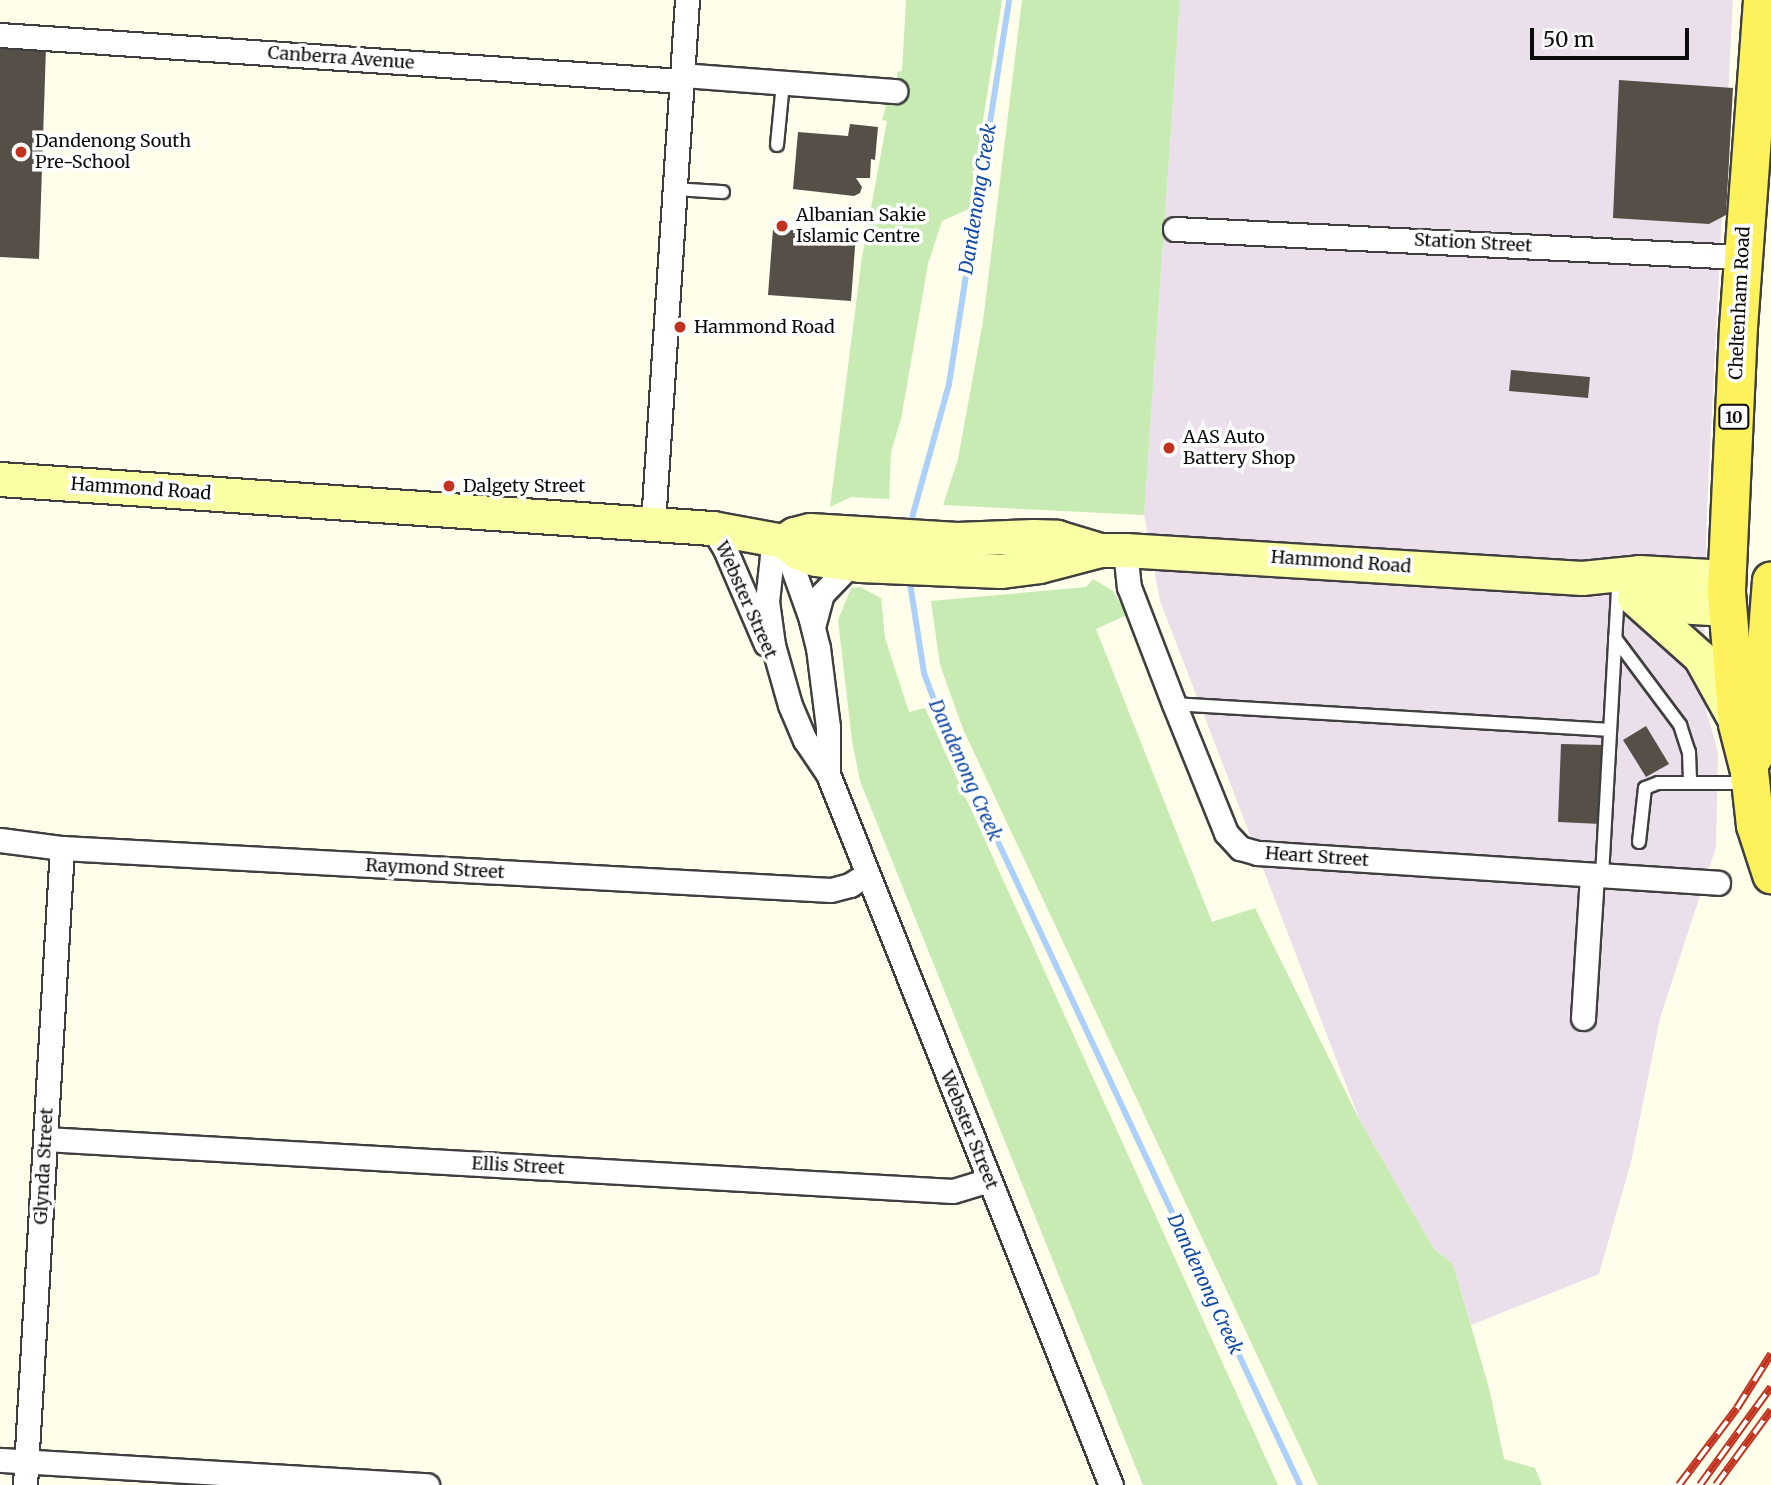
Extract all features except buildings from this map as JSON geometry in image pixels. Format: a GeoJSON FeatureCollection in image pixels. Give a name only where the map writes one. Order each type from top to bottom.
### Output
{"type":"FeatureCollection","features":[{"type":"Feature","properties":{"kind":"main road","name":"Cheltenham Road"},"geometry":{"type":"LineString","coordinates":[[1762,0],[1757,258],[1727,593],[1737,724],[1749,777],[1758,838],[1771,874]]}},
{"type":"Feature","properties":{"kind":"main road","name":"Hammond Road"},"geometry":{"type":"LineString","coordinates":[[0,479],[653,523],[712,528],[783,541],[794,534],[810,530],[860,555],[957,555],[1044,536],[1112,550],[1582,578],[1639,572],[1727,593]]}},
{"type":"Feature","properties":{"kind":"main road","name":"Hammond Road"},"geometry":{"type":"LineString","coordinates":[[1582,578],[1626,595],[1676,606],[1727,593]]}},
{"type":"Feature","properties":{"kind":"main road","name":"Cheltenham Road"},"geometry":{"type":"LineString","coordinates":[[1749,777],[1761,710],[1771,580]]}},
{"type":"Feature","properties":{"kind":"main road"},"geometry":{"type":"LineString","coordinates":[[1727,593],[1771,592]]}},
{"type":"Feature","properties":{"kind":"main road"},"geometry":{"type":"LineString","coordinates":[[1626,595],[1700,656],[1737,724]]}},
{"type":"Feature","properties":{"kind":"street"},"geometry":{"type":"LineString","coordinates":[[653,523],[687,0]]}},
{"type":"Feature","properties":{"kind":"street","name":"Canberra Avenue"},"geometry":{"type":"LineString","coordinates":[[0,35],[895,91]]}},
{"type":"Feature","properties":{"kind":"street","name":"Station Street"},"geometry":{"type":"LineString","coordinates":[[1175,229],[1757,258]]}},
{"type":"Feature","properties":{"kind":"street","name":"Webster Street"},"geometry":{"type":"LineString","coordinates":[[712,528],[725,549],[779,672],[800,730],[828,774],[1111,1485]]}},
{"type":"Feature","properties":{"kind":"street","name":"Webster Street"},"geometry":{"type":"LineString","coordinates":[[779,672],[767,601],[772,556],[783,541]]}},
{"type":"Feature","properties":{"kind":"street","name":"Webster Street"},"geometry":{"type":"LineString","coordinates":[[783,541],[813,627],[828,727],[828,774]]}},
{"type":"Feature","properties":{"kind":"street","name":"Heart Street"},"geometry":{"type":"LineString","coordinates":[[1112,550],[1226,833],[1245,850],[1718,883]]}},
{"type":"Feature","properties":{"kind":"street","name":"Webster Street"},"geometry":{"type":"LineString","coordinates":[[813,627],[822,594],[860,555]]}},
{"type":"Feature","properties":{"kind":"street","name":"Raymond Street"},"geometry":{"type":"LineString","coordinates":[[0,840],[62,848],[831,890],[850,885],[867,874]]}},
{"type":"Feature","properties":{"kind":"street","name":"Glynda Street"},"geometry":{"type":"LineString","coordinates":[[25,1485],[62,848]]}},
{"type":"Feature","properties":{"kind":"street"},"geometry":{"type":"LineString","coordinates":[[1583,1018],[1597,876]]}},
{"type":"Feature","properties":{"kind":"street","name":"Ellis Street"},"geometry":{"type":"LineString","coordinates":[[45,1139],[953,1191],[989,1180]]}},
{"type":"Feature","properties":{"kind":"street"},"geometry":{"type":"LineString","coordinates":[[0,1460],[427,1485]]}},
{"type":"Feature","properties":{"kind":"lane"},"geometry":{"type":"LineString","coordinates":[[777,145],[783,83]]}},
{"type":"Feature","properties":{"kind":"lane"},"geometry":{"type":"LineString","coordinates":[[675,189],[723,192]]}},
{"type":"Feature","properties":{"kind":"lane"},"geometry":{"type":"LineString","coordinates":[[1597,876],[1615,638],[1626,595]]}},
{"type":"Feature","properties":{"kind":"lane"},"geometry":{"type":"LineString","coordinates":[[1615,638],[1680,725],[1689,752],[1690,783]]}},
{"type":"Feature","properties":{"kind":"lane"},"geometry":{"type":"LineString","coordinates":[[1174,704],[1609,730]]}},
{"type":"Feature","properties":{"kind":"lane"},"geometry":{"type":"LineString","coordinates":[[1639,842],[1645,788],[1658,783],[1690,783],[1749,777]]}},
{"type":"Feature","properties":{"kind":"shaded area"},"geometry":{"type":"Polygon","coordinates":[[[1180,0],[1733,0],[1707,508],[1703,698],[1718,753],[1716,847],[1660,1018],[1631,1162],[1599,1274],[1471,1325],[1453,1264],[1434,1249],[1360,1121],[1160,601],[1144,515],[1180,0]]]}},
{"type":"Feature","properties":{"kind":"green space"},"geometry":{"type":"Polygon","coordinates":[[[906,0],[1002,0],[969,209],[942,221],[928,264],[901,419],[891,452],[889,499],[851,497],[830,507],[862,257],[887,121],[882,120],[889,96],[896,96],[897,72],[902,71],[906,0]]]}},
{"type":"Feature","properties":{"kind":"green space"},"geometry":{"type":"Polygon","coordinates":[[[1022,0],[1180,0],[1144,515],[943,505],[958,459],[983,321],[1022,0]]]}},
{"type":"Feature","properties":{"kind":"green space"},"geometry":{"type":"Polygon","coordinates":[[[1093,579],[1113,591],[1127,615],[1096,629],[1212,922],[1255,908],[1360,1121],[1434,1249],[1453,1264],[1489,1388],[1504,1459],[1535,1468],[1542,1485],[1318,1485],[963,729],[940,665],[931,601],[1086,587],[1093,579]]]}},
{"type":"Feature","properties":{"kind":"green space"},"geometry":{"type":"Polygon","coordinates":[[[860,587],[881,598],[885,638],[909,712],[925,708],[1278,1485],[1143,1485],[860,781],[852,741],[838,620],[851,588],[860,587]]]}},
{"type":"Feature","properties":{"kind":"waterway","name":"Dandenong Creek"},"geometry":{"type":"LineString","coordinates":[[910,525],[949,384],[1009,0]]}},
{"type":"Feature","properties":{"kind":"waterway","name":"Dandenong Creek"},"geometry":{"type":"LineString","coordinates":[[909,577],[924,673],[944,727],[1300,1485]]}},
{"type":"Feature","properties":{"kind":"railway"},"geometry":{"type":"LineString","coordinates":[[1679,1485],[1737,1408],[1771,1354]]}},
{"type":"Feature","properties":{"kind":"railway"},"geometry":{"type":"LineString","coordinates":[[1700,1485],[1771,1387]]}},
{"type":"Feature","properties":{"kind":"railway"},"geometry":{"type":"LineString","coordinates":[[1716,1485],[1771,1410]]}},
{"type":"Feature","properties":{"kind":"place","name":"Dandenong South Pre-School"},"geometry":{"type":"Point","coordinates":[21,152]}},
{"type":"Feature","properties":{"kind":"place","name":"Albanian Sakie Islamic Centre"},"geometry":{"type":"Point","coordinates":[782,226]}},
{"type":"Feature","properties":{"kind":"place","name":"Hammond Road"},"geometry":{"type":"Point","coordinates":[680,327]}},
{"type":"Feature","properties":{"kind":"place","name":"AAS Auto Battery Shop"},"geometry":{"type":"Point","coordinates":[1169,448]}},
{"type":"Feature","properties":{"kind":"place","name":"Dalgety Street"},"geometry":{"type":"Point","coordinates":[449,486]}}]}
